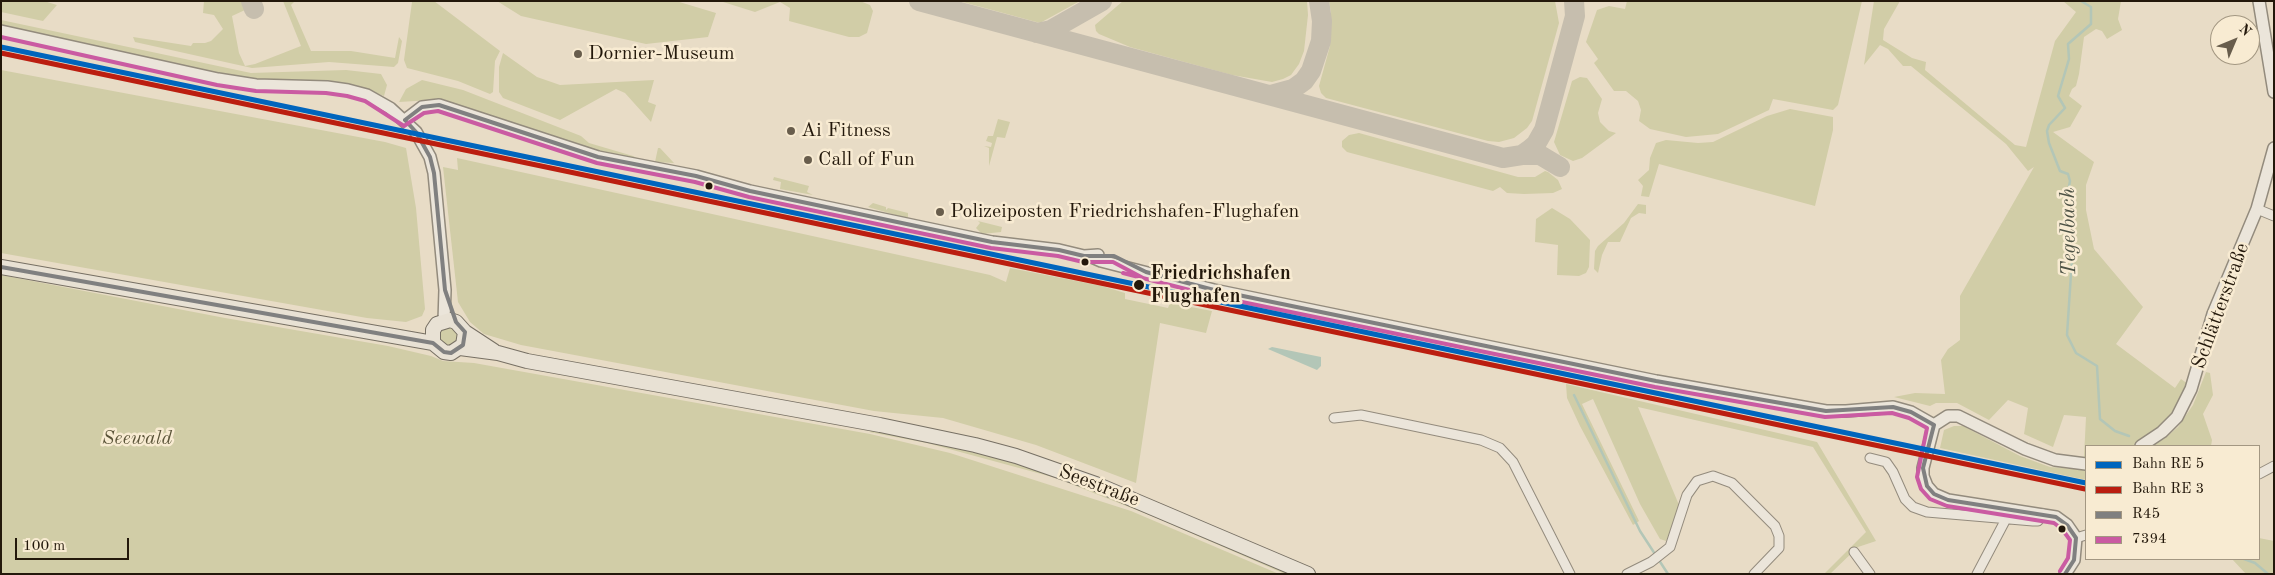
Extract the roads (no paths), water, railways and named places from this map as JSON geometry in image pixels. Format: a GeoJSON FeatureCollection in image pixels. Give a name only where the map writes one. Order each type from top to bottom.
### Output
{"type":"FeatureCollection","features":[{"type":"Feature","properties":{"kind":"main road"},"geometry":{"type":"LineString","coordinates":[[1,267],[399,337],[446,329],[498,353]]}},
{"type":"Feature","properties":{"kind":"main road"},"geometry":{"type":"LineString","coordinates":[[446,329],[465,339],[460,348],[451,353],[444,352],[446,329]]}},
{"type":"Feature","properties":{"kind":"main road"},"geometry":{"type":"LineString","coordinates":[[460,348],[498,353]]}},
{"type":"Feature","properties":{"kind":"main road","name":"Seestraße"},"geometry":{"type":"LineString","coordinates":[[498,353],[527,361],[880,425],[976,445],[1056,469],[1136,500],[1308,574]]}},
{"type":"Feature","properties":{"kind":"street"},"geometry":{"type":"LineString","coordinates":[[2259,1],[2274,92]]}},
{"type":"Feature","properties":{"kind":"street"},"geometry":{"type":"LineString","coordinates":[[1,31],[218,79],[256,85],[327,87],[367,95],[390,108],[406,120],[416,132],[430,157],[436,183],[445,290],[446,329]]}},
{"type":"Feature","properties":{"kind":"street"},"geometry":{"type":"LineString","coordinates":[[406,120],[422,107],[439,106],[598,157],[696,176],[750,190],[992,242],[1092,257],[1214,290],[1665,382],[1826,411],[1893,407],[1911,412],[1934,425]]}},
{"type":"Feature","properties":{"kind":"street","name":"Schlätterstraße"},"geometry":{"type":"LineString","coordinates":[[2142,445],[2162,432],[2177,417],[2191,389],[2214,314],[2257,209],[2274,148]]}},
{"type":"Feature","properties":{"kind":"street"},"geometry":{"type":"LineString","coordinates":[[2257,209],[2274,216]]}},
{"type":"Feature","properties":{"kind":"street"},"geometry":{"type":"LineString","coordinates":[[1334,418],[1361,415],[1481,440],[1500,448],[1513,462],[1570,574]]}},
{"type":"Feature","properties":{"kind":"street"},"geometry":{"type":"LineString","coordinates":[[2065,574],[2074,560],[2081,536],[2056,517],[1948,500],[1934,494],[1927,486],[1923,476],[1934,425],[1948,416],[1958,416],[2055,460],[2085,464]]}},
{"type":"Feature","properties":{"kind":"street"},"geometry":{"type":"LineString","coordinates":[[1870,458],[1886,462],[1893,472],[1905,499],[1913,507],[1927,512],[2038,521],[2043,514]]}},
{"type":"Feature","properties":{"kind":"street"},"geometry":{"type":"LineString","coordinates":[[2260,473],[2274,466]]}},
{"type":"Feature","properties":{"kind":"street"},"geometry":{"type":"LineString","coordinates":[[1627,574],[1651,562],[1670,547],[1687,495],[1697,481],[1713,476],[1732,483],[1777,531],[1779,548],[1754,574]]}},
{"type":"Feature","properties":{"kind":"street"},"geometry":{"type":"LineString","coordinates":[[1977,574],[2006,519]]}},
{"type":"Feature","properties":{"kind":"street"},"geometry":{"type":"LineString","coordinates":[[1854,552],[1870,574]]}},
{"type":"Feature","properties":{"kind":"waterway","name":"Tegelbach"},"geometry":{"type":"LineString","coordinates":[[2081,1],[2091,7],[2091,24],[2068,44],[2069,59],[2058,96],[2065,108],[2049,125],[2047,131],[2049,143],[2060,171],[2068,174],[2070,181],[2068,192],[2074,228],[2067,335],[2076,353],[2097,366],[2100,419],[2115,431],[2129,436]]}},
{"type":"Feature","properties":{"kind":"waterway"},"geometry":{"type":"LineString","coordinates":[[1574,395],[1640,531],[1668,574]]}},
{"type":"Feature","properties":{"kind":"waterway","name":"Tegelbach"},"geometry":{"type":"LineString","coordinates":[[2247,560],[2255,563],[2268,574]]}},
{"type":"Feature","properties":{"kind":"place","name":"Dornier-Museum"},"geometry":{"type":"Point","coordinates":[578,54]}},
{"type":"Feature","properties":{"kind":"place","name":"Ai Fitness"},"geometry":{"type":"Point","coordinates":[791,131]}},
{"type":"Feature","properties":{"kind":"place","name":"Call of Fun"},"geometry":{"type":"Point","coordinates":[808,160]}},
{"type":"Feature","properties":{"kind":"place","name":"Polizeiposten Friedrichshafen-Flughafen"},"geometry":{"type":"Point","coordinates":[940,212]}},
{"type":"Feature","properties":{"kind":"place","name":"Friedrichshafen Flughafen"},"geometry":{"type":"Point","coordinates":[1139,285]}},
{"type":"Feature","properties":{"kind":"park label","name":"Seewald"},"geometry":{"type":"Point","coordinates":[137,439]}}]}
